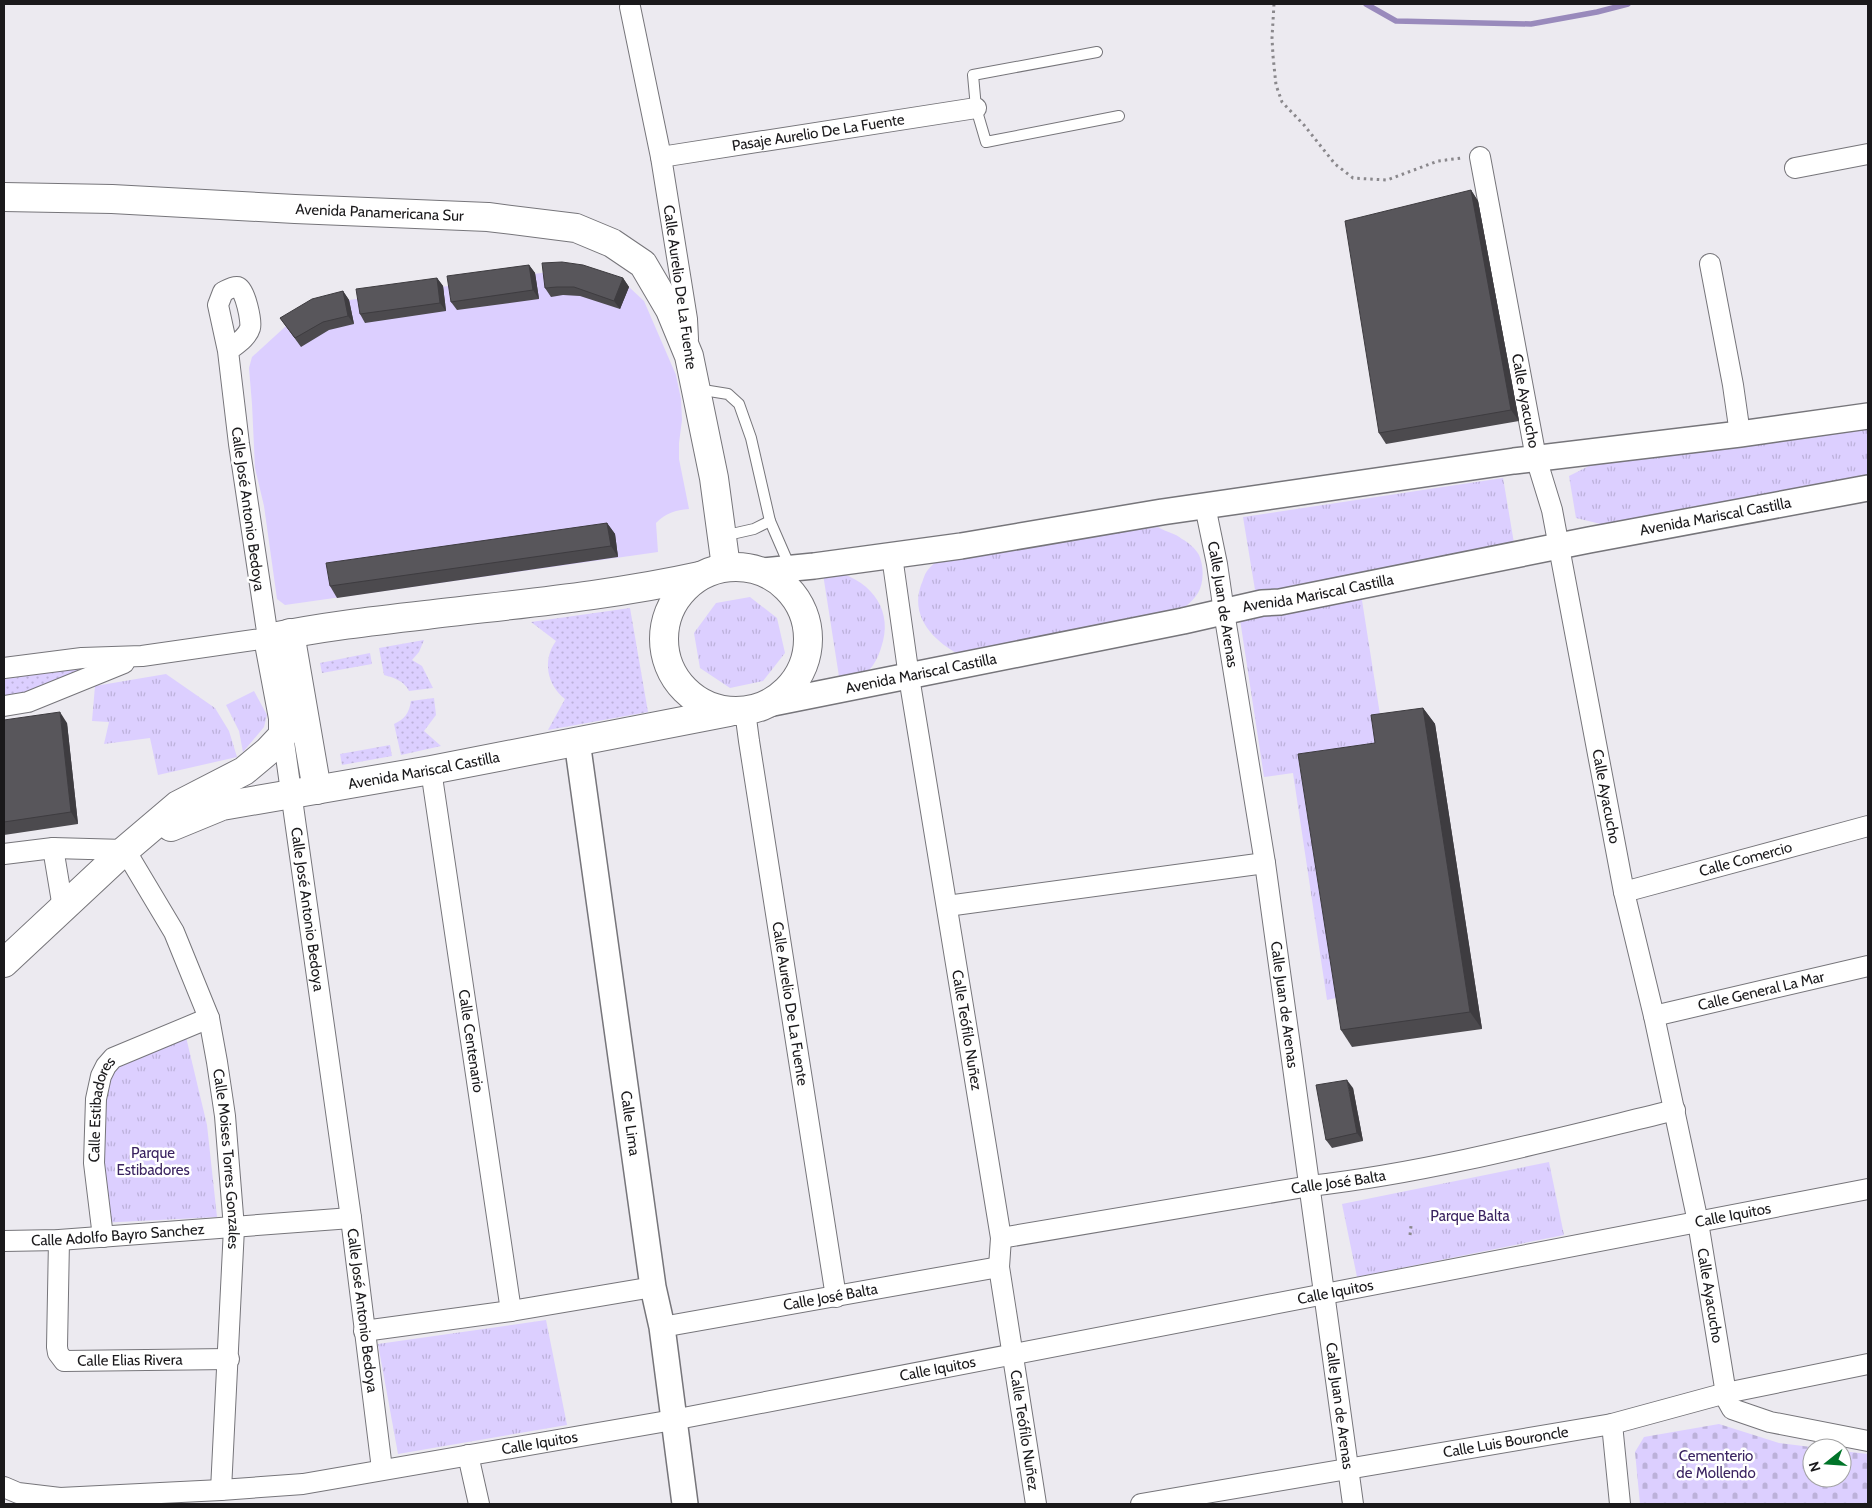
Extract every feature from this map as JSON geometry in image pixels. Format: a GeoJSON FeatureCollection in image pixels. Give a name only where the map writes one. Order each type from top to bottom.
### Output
{"type":"FeatureCollection","features":[{"type":"Feature","properties":{"kind":"main road","name":"Avenida Panamericana Sur"},"geometry":{"type":"LineString","coordinates":[[4,197],[112,199],[488,217],[576,228],[612,243],[642,264],[670,310],[689,356]]}},
{"type":"Feature","properties":{"kind":"main road","name":"Calle Aurelio De La Fuente"},"geometry":{"type":"LineString","coordinates":[[689,356],[713,470],[726,567]]}},
{"type":"Feature","properties":{"kind":"main road"},"geometry":{"type":"LineString","coordinates":[[304,793],[279,636],[339,625],[666,583],[700,576],[726,567],[748,567],[774,576],[786,586],[796,598],[805,617],[809,640],[804,665],[784,694],[748,709],[713,707],[696,698],[681,685],[671,669],[666,653],[664,633],[668,615],[675,599],[700,576]]}},
{"type":"Feature","properties":{"kind":"main road","name":"Calle José Antonio Bedoya"},"geometry":{"type":"LineString","coordinates":[[279,636],[283,735]]}},
{"type":"Feature","properties":{"kind":"main road","name":"Avenida Mariscal Castilla"},"geometry":{"type":"LineString","coordinates":[[125,850],[177,824],[222,806],[431,770],[748,709]]}},
{"type":"Feature","properties":{"kind":"main road"},"geometry":{"type":"LineString","coordinates":[[4,963],[125,850],[178,805],[244,771],[268,751],[283,735]]}},
{"type":"Feature","properties":{"kind":"street","name":"Calle Aurelio De La Fuente"},"geometry":{"type":"LineString","coordinates":[[630,7],[661,157],[687,319],[689,356]]}},
{"type":"Feature","properties":{"kind":"street","name":"Pasaje Aurelio De La Fuente"},"geometry":{"type":"LineString","coordinates":[[661,157],[976,108]]}},
{"type":"Feature","properties":{"kind":"street"},"geometry":{"type":"LineString","coordinates":[[1795,168],[1868,154]]}},
{"type":"Feature","properties":{"kind":"street","name":"Calle Ayacucho"},"geometry":{"type":"LineString","coordinates":[[1480,157],[1536,458],[1552,510],[1624,892],[1654,1016],[1698,1222],[1726,1393]]}},
{"type":"Feature","properties":{"kind":"street"},"geometry":{"type":"LineString","coordinates":[[1710,264],[1733,385],[1740,434]]}},
{"type":"Feature","properties":{"kind":"street","name":"Calle José Antonio Bedoya"},"geometry":{"type":"LineString","coordinates":[[228,351],[240,454],[279,636]]}},
{"type":"Feature","properties":{"kind":"street"},"geometry":{"type":"LineString","coordinates":[[762,571],[961,546],[1205,506],[1536,458],[1740,434],[1868,416]]}},
{"type":"Feature","properties":{"kind":"street","name":"Avenida Mariscal Castilla"},"geometry":{"type":"LineString","coordinates":[[748,709],[1262,603],[1280,602],[1558,546],[1868,488]]}},
{"type":"Feature","properties":{"kind":"street","name":"Calle Juan de Arenas"},"geometry":{"type":"LineString","coordinates":[[1205,506],[1217,564],[1265,863],[1353,1504]]}},
{"type":"Feature","properties":{"kind":"street","name":"Calle Teófilo Nuñez"},"geometry":{"type":"LineString","coordinates":[[892,556],[909,676],[1001,1238],[999,1267],[1036,1504]]}},
{"type":"Feature","properties":{"kind":"street"},"geometry":{"type":"LineString","coordinates":[[4,668],[82,658],[142,656],[279,636]]}},
{"type":"Feature","properties":{"kind":"street"},"geometry":{"type":"LineString","coordinates":[[4,706],[28,702],[108,668],[142,656]]}},
{"type":"Feature","properties":{"kind":"street","name":"Calle Aurelio De La Fuente"},"geometry":{"type":"LineString","coordinates":[[748,709],[750,751],[836,1297]]}},
{"type":"Feature","properties":{"kind":"street","name":"Calle José Antonio Bedoya"},"geometry":{"type":"LineString","coordinates":[[283,735],[304,793],[364,1332],[382,1469]]}},
{"type":"Feature","properties":{"kind":"street","name":"Calle Lima"},"geometry":{"type":"LineString","coordinates":[[577,741],[653,1287],[662,1326],[685,1504]]}},
{"type":"Feature","properties":{"kind":"street","name":"Calle Centenario"},"geometry":{"type":"LineString","coordinates":[[431,770],[511,1311]]}},
{"type":"Feature","properties":{"kind":"street","name":"Calle Comercio"},"geometry":{"type":"LineString","coordinates":[[1624,892],[1868,826]]}},
{"type":"Feature","properties":{"kind":"street"},"geometry":{"type":"LineString","coordinates":[[53,848],[63,908]]}},
{"type":"Feature","properties":{"kind":"street","name":"Avenida Mariscal Castilla"},"geometry":{"type":"LineString","coordinates":[[4,854],[53,848],[125,850]]}},
{"type":"Feature","properties":{"kind":"street","name":"Calle Moises Torres Gonzales"},"geometry":{"type":"LineString","coordinates":[[125,850],[174,932],[209,1018],[225,1116],[234,1228],[221,1490]]}},
{"type":"Feature","properties":{"kind":"street"},"geometry":{"type":"LineString","coordinates":[[947,906],[1265,863]]}},
{"type":"Feature","properties":{"kind":"street","name":"Calle General La Mar"},"geometry":{"type":"LineString","coordinates":[[1654,1016],[1868,966]]}},
{"type":"Feature","properties":{"kind":"street","name":"Calle Estibadores"},"geometry":{"type":"LineString","coordinates":[[103,1237],[94,1164],[96,1098],[101,1076],[113,1058],[209,1018]]}},
{"type":"Feature","properties":{"kind":"street","name":"Calle José Balta"},"geometry":{"type":"LineString","coordinates":[[1001,1238],[1310,1186],[1345,1182],[1488,1154],[1675,1110]]}},
{"type":"Feature","properties":{"kind":"street","name":"Calle Iquitos"},"geometry":{"type":"LineString","coordinates":[[4,1487],[18,1493],[60,1498],[303,1484],[673,1420],[1013,1356],[1868,1189]]}},
{"type":"Feature","properties":{"kind":"street","name":"Calle Adolfo Bayro Sanchez"},"geometry":{"type":"LineString","coordinates":[[4,1240],[59,1240],[351,1218]]}},
{"type":"Feature","properties":{"kind":"street","name":"Calle Elias Rivera"},"geometry":{"type":"LineString","coordinates":[[59,1240],[57,1347],[60,1358],[64,1361],[229,1359]]}},
{"type":"Feature","properties":{"kind":"street","name":"Calle José Balta"},"geometry":{"type":"LineString","coordinates":[[662,1326],[999,1267]]}},
{"type":"Feature","properties":{"kind":"street"},"geometry":{"type":"LineString","coordinates":[[364,1332],[511,1311],[653,1287]]}},
{"type":"Feature","properties":{"kind":"street","name":"Calle Luis Bouroncle"},"geometry":{"type":"LineString","coordinates":[[1140,1504],[1612,1424],[1726,1393],[1868,1364]]}},
{"type":"Feature","properties":{"kind":"street"},"geometry":{"type":"LineString","coordinates":[[1726,1393],[1727,1400],[1732,1408],[1770,1422],[1868,1441]]}},
{"type":"Feature","properties":{"kind":"street"},"geometry":{"type":"LineString","coordinates":[[1612,1424],[1620,1504]]}},
{"type":"Feature","properties":{"kind":"street"},"geometry":{"type":"LineString","coordinates":[[468,1455],[479,1504]]}},
{"type":"Feature","properties":{"kind":"lane"},"geometry":{"type":"LineString","coordinates":[[1097,52],[973,75],[976,108],[986,142],[1119,116]]}},
{"type":"Feature","properties":{"kind":"lane"},"geometry":{"type":"LineString","coordinates":[[696,388],[728,394],[739,404],[751,438],[770,521],[790,568]]}},
{"type":"Feature","properties":{"kind":"lane"},"geometry":{"type":"LineString","coordinates":[[722,536],[754,529],[770,521]]}},
{"type":"Feature","properties":{"kind":"path"},"geometry":{"type":"LineString","coordinates":[[1274,4],[1273,56],[1276,85],[1282,102],[1304,125],[1335,164],[1353,178],[1387,180],[1438,161],[1480,157]]}},
{"type":"Feature","properties":{"kind":"path"},"geometry":{"type":"LineString","coordinates":[[1410,1235],[1411,1226]]}},
{"type":"Feature","properties":{"kind":"green space"},"geometry":{"type":"Polygon","coordinates":[[[548,272],[609,280],[629,287],[644,301],[676,375],[681,399],[682,420],[679,459],[689,509],[671,513],[656,523],[658,552],[285,605],[277,599],[264,506],[255,468],[249,368],[252,357],[286,326],[349,300],[548,272]]]}},
{"type":"Feature","properties":{"kind":"green space"},"geometry":{"type":"Polygon","coordinates":[[[1868,426],[1868,478],[1609,526],[1576,518],[1569,476],[1589,466],[1868,426]]]}},
{"type":"Feature","properties":{"kind":"green space"},"geometry":{"type":"Polygon","coordinates":[[[1503,478],[1515,549],[1257,602],[1243,517],[1503,478]]]}},
{"type":"Feature","properties":{"kind":"green space"},"geometry":{"type":"Polygon","coordinates":[[[1158,527],[1176,535],[1194,548],[1202,564],[1203,574],[1196,597],[1173,617],[964,657],[954,652],[935,637],[922,619],[918,597],[925,574],[947,552],[1158,527]]]}},
{"type":"Feature","properties":{"kind":"green space"},"geometry":{"type":"Polygon","coordinates":[[[837,572],[861,583],[870,591],[877,600],[885,622],[881,648],[878,657],[870,669],[858,677],[840,683],[823,574],[837,572]]]}},
{"type":"Feature","properties":{"kind":"green space"},"geometry":{"type":"Polygon","coordinates":[[[1361,594],[1387,759],[1336,998],[1327,1000],[1293,773],[1264,777],[1239,613],[1361,594]]]}},
{"type":"Feature","properties":{"kind":"green space"},"geometry":{"type":"Polygon","coordinates":[[[750,597],[777,618],[785,653],[763,681],[730,688],[700,668],[694,633],[716,603],[750,597]]]}},
{"type":"Feature","properties":{"kind":"green space"},"geometry":{"type":"Polygon","coordinates":[[[630,608],[648,712],[548,730],[565,699],[554,687],[549,672],[549,656],[556,641],[531,622],[630,608]]]}},
{"type":"Feature","properties":{"kind":"green space"},"geometry":{"type":"Polygon","coordinates":[[[424,640],[419,652],[412,660],[422,666],[433,688],[409,691],[399,680],[384,675],[379,648],[424,640]]]}},
{"type":"Feature","properties":{"kind":"green space"},"geometry":{"type":"Polygon","coordinates":[[[370,653],[372,664],[322,673],[320,663],[370,653]]]}},
{"type":"Feature","properties":{"kind":"green space"},"geometry":{"type":"Polygon","coordinates":[[[83,668],[25,695],[4,698],[4,679],[83,668]]]}},
{"type":"Feature","properties":{"kind":"green space"},"geometry":{"type":"Polygon","coordinates":[[[166,674],[215,708],[229,731],[237,757],[158,775],[150,738],[104,744],[109,722],[92,721],[95,686],[166,674]]]}},
{"type":"Feature","properties":{"kind":"green space"},"geometry":{"type":"Polygon","coordinates":[[[254,691],[267,715],[264,727],[243,752],[239,731],[226,705],[254,691]]]}},
{"type":"Feature","properties":{"kind":"green space"},"geometry":{"type":"Polygon","coordinates":[[[434,698],[436,715],[424,731],[441,746],[401,755],[394,724],[406,715],[411,701],[434,698]]]}},
{"type":"Feature","properties":{"kind":"green space"},"geometry":{"type":"Polygon","coordinates":[[[390,745],[392,756],[342,765],[340,754],[390,745]]]}},
{"type":"Feature","properties":{"kind":"green space","name":"Parque Estibadores"},"geometry":{"type":"Polygon","coordinates":[[[186,1037],[207,1125],[217,1217],[99,1223],[108,1066],[186,1037]]]}},
{"type":"Feature","properties":{"kind":"green space","name":"Parque Balta"},"geometry":{"type":"Polygon","coordinates":[[[1549,1162],[1564,1235],[1357,1277],[1342,1204],[1549,1162]]]}},
{"type":"Feature","properties":{"kind":"green space"},"geometry":{"type":"Polygon","coordinates":[[[546,1320],[567,1425],[398,1454],[378,1344],[546,1320]]]}},
{"type":"Feature","properties":{"kind":"green space","name":"Cementerio de Mollendo"},"geometry":{"type":"Polygon","coordinates":[[[1719,1424],[1779,1443],[1802,1446],[1802,1488],[1852,1488],[1852,1452],[1868,1454],[1868,1504],[1640,1504],[1635,1452],[1644,1437],[1719,1424]]]}},
{"type":"Feature","properties":{"kind":"building"},"geometry":{"type":"Polygon","coordinates":[[[1471,190],[1511,410],[1379,433],[1345,221],[1471,190]]]}},
{"type":"Feature","properties":{"kind":"building"},"geometry":{"type":"Polygon","coordinates":[[[562,262],[583,265],[623,278],[614,301],[574,287],[545,288],[542,263],[562,262]]]}},
{"type":"Feature","properties":{"kind":"building"},"geometry":{"type":"Polygon","coordinates":[[[529,265],[533,290],[451,302],[447,276],[529,265]]]}},
{"type":"Feature","properties":{"kind":"building"},"geometry":{"type":"Polygon","coordinates":[[[437,278],[440,303],[360,314],[356,289],[437,278]]]}},
{"type":"Feature","properties":{"kind":"building"},"geometry":{"type":"Polygon","coordinates":[[[343,291],[348,316],[323,322],[295,338],[280,318],[312,299],[343,291]]]}},
{"type":"Feature","properties":{"kind":"building"},"geometry":{"type":"Polygon","coordinates":[[[607,523],[611,546],[330,586],[326,563],[607,523]]]}},
{"type":"Feature","properties":{"kind":"building"},"geometry":{"type":"Polygon","coordinates":[[[1423,708],[1470,1012],[1341,1030],[1298,754],[1375,743],[1371,715],[1423,708]]]}},
{"type":"Feature","properties":{"kind":"building"},"geometry":{"type":"Polygon","coordinates":[[[60,712],[71,812],[4,822],[4,720],[60,712]]]}},
{"type":"Feature","properties":{"kind":"building"},"geometry":{"type":"Polygon","coordinates":[[[1347,1080],[1357,1133],[1326,1140],[1316,1085],[1347,1080]]]}},
{"type":"Feature","properties":{"kind":"waterway"},"geometry":{"type":"LineString","coordinates":[[1366,4],[1396,21],[1531,24],[1597,12],[1628,4]]}}]}
